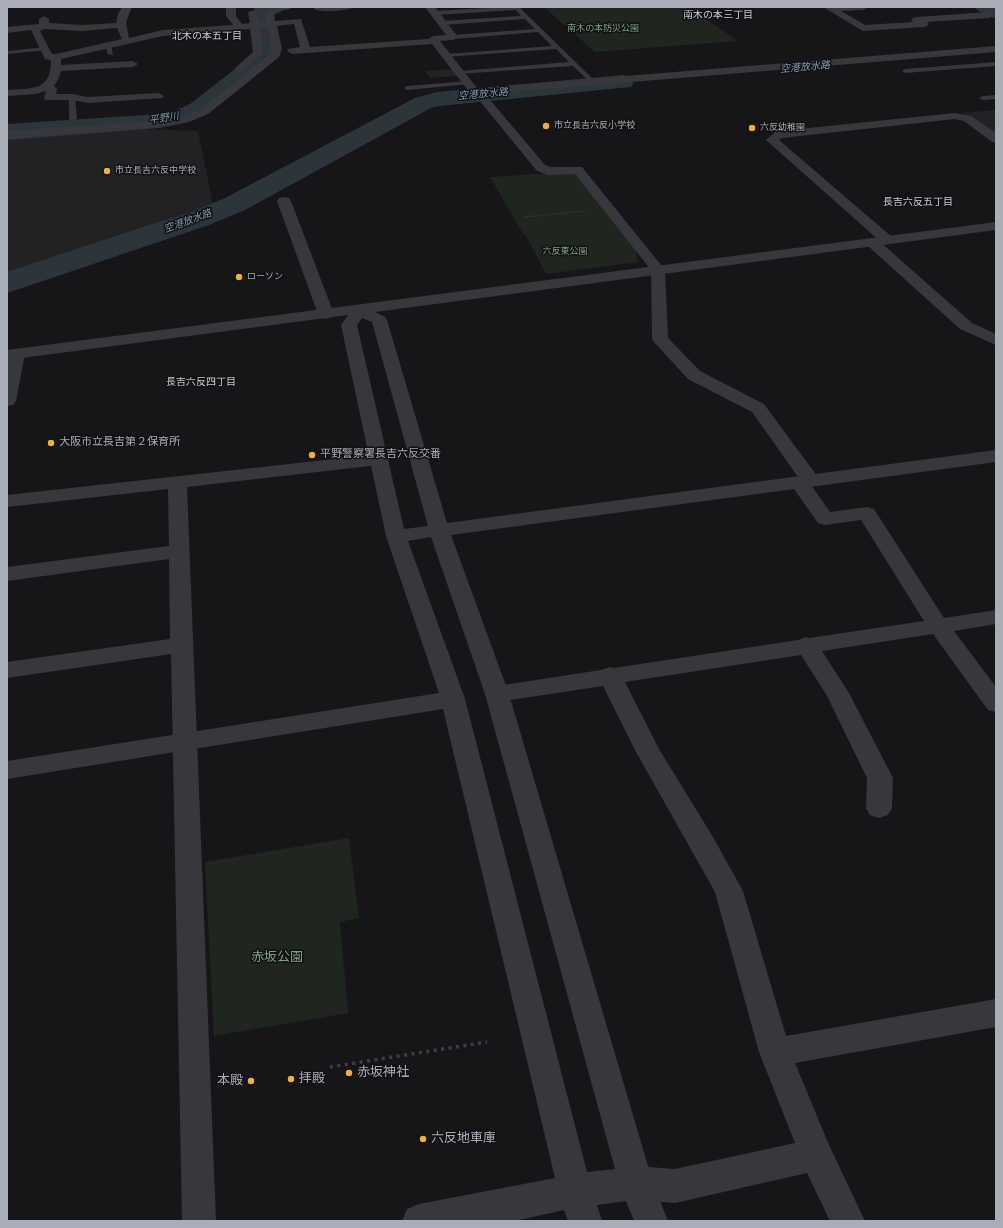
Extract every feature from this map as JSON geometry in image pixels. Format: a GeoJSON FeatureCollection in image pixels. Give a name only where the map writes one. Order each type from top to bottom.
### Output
{"type":"FeatureCollection","features":[{"type":"Feature","properties":{"kind":"street"},"geometry":{"type":"LineString","coordinates":[[231,7],[230,11],[233,22],[240,28]]}},
{"type":"Feature","properties":{"kind":"street"},"geometry":{"type":"LineString","coordinates":[[230,76],[258,53],[252,14],[264,7]]}},
{"type":"Feature","properties":{"kind":"street"},"geometry":{"type":"LineString","coordinates":[[7,135],[161,124],[187,119],[206,111],[275,56],[277,52],[268,13],[276,9],[287,7]]}},
{"type":"Feature","properties":{"kind":"street"},"geometry":{"type":"LineString","coordinates":[[319,9],[349,7]]}},
{"type":"Feature","properties":{"kind":"street"},"geometry":{"type":"LineString","coordinates":[[830,8],[863,7]]}},
{"type":"Feature","properties":{"kind":"street"},"geometry":{"type":"LineString","coordinates":[[975,7],[993,13]]}},
{"type":"Feature","properties":{"kind":"street"},"geometry":{"type":"LineString","coordinates":[[830,8],[863,28],[924,24],[916,20],[993,13]]}},
{"type":"Feature","properties":{"kind":"street"},"geometry":{"type":"LineString","coordinates":[[123,9],[121,25],[127,40]]}},
{"type":"Feature","properties":{"kind":"street"},"geometry":{"type":"LineString","coordinates":[[432,10],[453,37],[433,39],[435,41]]}},
{"type":"Feature","properties":{"kind":"street"},"geometry":{"type":"LineString","coordinates":[[44,26],[47,15]]}},
{"type":"Feature","properties":{"kind":"street"},"geometry":{"type":"LineString","coordinates":[[44,26],[36,28],[35,31],[49,57],[56,57],[110,49],[127,40],[163,33],[240,28],[271,24],[298,18],[306,50]]}},
{"type":"Feature","properties":{"kind":"street"},"geometry":{"type":"LineString","coordinates":[[7,30],[44,26],[82,28],[121,25]]}},
{"type":"Feature","properties":{"kind":"street"},"geometry":{"type":"LineString","coordinates":[[277,52],[435,41]]}},
{"type":"Feature","properties":{"kind":"street"},"geometry":{"type":"LineString","coordinates":[[435,41],[468,84],[474,91],[480,94],[541,168],[548,171],[578,170],[658,270],[660,339],[694,375],[758,408],[805,481],[825,519],[867,513],[938,625],[996,704]]}},
{"type":"Feature","properties":{"kind":"street"},"geometry":{"type":"LineString","coordinates":[[480,94],[592,81],[883,56],[996,49]]}},
{"type":"Feature","properties":{"kind":"street"},"geometry":{"type":"LineString","coordinates":[[480,94],[996,54]]}},
{"type":"Feature","properties":{"kind":"street"},"geometry":{"type":"LineString","coordinates":[[7,93],[48,87],[53,83],[57,68],[56,57]]}},
{"type":"Feature","properties":{"kind":"street"},"geometry":{"type":"LineString","coordinates":[[57,68],[133,64]]}},
{"type":"Feature","properties":{"kind":"street"},"geometry":{"type":"LineString","coordinates":[[48,87],[52,89],[50,98],[72,97],[88,100],[159,96]]}},
{"type":"Feature","properties":{"kind":"street"},"geometry":{"type":"LineString","coordinates":[[7,128],[158,117],[179,113],[192,105]]}},
{"type":"Feature","properties":{"kind":"street"},"geometry":{"type":"LineString","coordinates":[[996,140],[967,118],[955,116],[780,135],[772,140],[880,241],[966,326],[996,340]]}},
{"type":"Feature","properties":{"kind":"street"},"geometry":{"type":"LineString","coordinates":[[284,201],[326,314]]}},
{"type":"Feature","properties":{"kind":"street"},"geometry":{"type":"LineString","coordinates":[[7,400],[12,354],[360,310],[996,226]]}},
{"type":"Feature","properties":{"kind":"street"},"geometry":{"type":"LineString","coordinates":[[360,310],[349,325],[396,536],[453,699],[580,1206]]}},
{"type":"Feature","properties":{"kind":"street"},"geometry":{"type":"LineString","coordinates":[[360,310],[379,320],[439,530],[497,694],[636,1183],[651,1221]]}},
{"type":"Feature","properties":{"kind":"street"},"geometry":{"type":"LineString","coordinates":[[396,536],[996,456]]}},
{"type":"Feature","properties":{"kind":"street"},"geometry":{"type":"LineString","coordinates":[[7,501],[380,460]]}},
{"type":"Feature","properties":{"kind":"street"},"geometry":{"type":"LineString","coordinates":[[177,483],[199,1221]]}},
{"type":"Feature","properties":{"kind":"street"},"geometry":{"type":"LineString","coordinates":[[7,574],[179,552]]}},
{"type":"Feature","properties":{"kind":"street"},"geometry":{"type":"LineString","coordinates":[[497,694],[610,675],[996,617]]}},
{"type":"Feature","properties":{"kind":"street"},"geometry":{"type":"LineString","coordinates":[[7,670],[182,645]]}},
{"type":"Feature","properties":{"kind":"street"},"geometry":{"type":"LineString","coordinates":[[806,645],[837,693],[880,778],[879,808]]}},
{"type":"Feature","properties":{"kind":"street"},"geometry":{"type":"LineString","coordinates":[[610,675],[648,752],[729,891],[775,1052],[816,1155],[848,1221]]}},
{"type":"Feature","properties":{"kind":"street"},"geometry":{"type":"LineString","coordinates":[[7,770],[453,699]]}},
{"type":"Feature","properties":{"kind":"street"},"geometry":{"type":"LineString","coordinates":[[775,1052],[996,1013]]}},
{"type":"Feature","properties":{"kind":"street"},"geometry":{"type":"LineString","coordinates":[[420,1221],[509,1205],[580,1206],[636,1183],[675,1186],[816,1155]]}},
{"type":"Feature","properties":{"kind":"lane"},"geometry":{"type":"LineString","coordinates":[[432,10],[517,7],[592,81]]}},
{"type":"Feature","properties":{"kind":"lane"},"geometry":{"type":"LineString","coordinates":[[443,23],[527,17]]}},
{"type":"Feature","properties":{"kind":"lane"},"geometry":{"type":"LineString","coordinates":[[453,37],[540,30]]}},
{"type":"Feature","properties":{"kind":"lane"},"geometry":{"type":"LineString","coordinates":[[446,56],[558,47]]}},
{"type":"Feature","properties":{"kind":"lane"},"geometry":{"type":"LineString","coordinates":[[9,53],[45,49]]}},
{"type":"Feature","properties":{"kind":"lane"},"geometry":{"type":"LineString","coordinates":[[460,73],[574,64]]}},
{"type":"Feature","properties":{"kind":"lane"},"geometry":{"type":"LineString","coordinates":[[905,71],[996,64]]}},
{"type":"Feature","properties":{"kind":"lane"},"geometry":{"type":"LineString","coordinates":[[407,88],[468,84]]}},
{"type":"Feature","properties":{"kind":"lane"},"geometry":{"type":"LineString","coordinates":[[72,97],[73,119]]}},
{"type":"Feature","properties":{"kind":"lane"},"geometry":{"type":"LineString","coordinates":[[983,98],[996,97]]}},
{"type":"Feature","properties":{"kind":"path"},"geometry":{"type":"LineString","coordinates":[[525,217],[609,209]]}},
{"type":"Feature","properties":{"kind":"path"},"geometry":{"type":"LineString","coordinates":[[330,1066],[487,1042]]}},
{"type":"Feature","properties":{"kind":"shaded area"},"geometry":{"type":"Polygon","coordinates":[[[996,110],[996,134],[962,113],[996,110]]]}},
{"type":"Feature","properties":{"kind":"shaded area","name":"市立長吉六反中学校"},"geometry":{"type":"Polygon","coordinates":[[[119,128],[198,131],[213,205],[7,277],[7,138],[119,128]]]}},
{"type":"Feature","properties":{"kind":"green space","name":"南木の本防災公園"},"geometry":{"type":"Polygon","coordinates":[[[544,7],[688,7],[738,41],[595,52],[544,7]]]}},
{"type":"Feature","properties":{"kind":"green space"},"geometry":{"type":"Polygon","coordinates":[[[451,69],[457,76],[430,78],[425,71],[451,69]]]}},
{"type":"Feature","properties":{"kind":"green space","name":"六反東公園"},"geometry":{"type":"Polygon","coordinates":[[[568,172],[576,174],[636,248],[638,262],[546,274],[525,234],[523,234],[490,177],[568,172]]]}},
{"type":"Feature","properties":{"kind":"green space","name":"赤坂公園"},"geometry":{"type":"Polygon","coordinates":[[[349,838],[359,918],[340,922],[348,1013],[214,1036],[205,862],[349,838]]]}},
{"type":"Feature","properties":{"kind":"waterway","name":"平野川"},"geometry":{"type":"LineString","coordinates":[[7,132],[160,121],[180,117],[199,109],[268,53],[261,13],[275,7]]}},
{"type":"Feature","properties":{"kind":"waterway","name":"空港放水路"},"geometry":{"type":"LineString","coordinates":[[985,7],[996,13]]}},
{"type":"Feature","properties":{"kind":"waterway","name":"空港放水路"},"geometry":{"type":"LineString","coordinates":[[7,283],[162,230],[199,219],[235,204],[423,103],[437,99],[623,82]]}},
{"type":"Feature","properties":{"kind":"place","name":"市立長吉六反小学校"},"geometry":{"type":"Point","coordinates":[546,126]}},
{"type":"Feature","properties":{"kind":"place","name":"六反幼稚園"},"geometry":{"type":"Point","coordinates":[752,128]}},
{"type":"Feature","properties":{"kind":"place","name":"市立長吉六反中学校"},"geometry":{"type":"Point","coordinates":[107,171]}},
{"type":"Feature","properties":{"kind":"place","name":"ローソン"},"geometry":{"type":"Point","coordinates":[239,277]}},
{"type":"Feature","properties":{"kind":"place","name":"大阪市立長吉第２保育所"},"geometry":{"type":"Point","coordinates":[51,443]}},
{"type":"Feature","properties":{"kind":"place","name":"平野警察署長吉六反交番"},"geometry":{"type":"Point","coordinates":[312,455]}},
{"type":"Feature","properties":{"kind":"place","name":"赤坂神社"},"geometry":{"type":"Point","coordinates":[349,1073]}},
{"type":"Feature","properties":{"kind":"place","name":"拝殿"},"geometry":{"type":"Point","coordinates":[291,1079]}},
{"type":"Feature","properties":{"kind":"place","name":"本殿"},"geometry":{"type":"Point","coordinates":[251,1081]}},
{"type":"Feature","properties":{"kind":"place","name":"六反地車庫"},"geometry":{"type":"Point","coordinates":[423,1139]}},
{"type":"Feature","properties":{"kind":"district","name":"南木の本三丁目"},"geometry":{"type":"Point","coordinates":[718,16]}},
{"type":"Feature","properties":{"kind":"district","name":"北木の本五丁目"},"geometry":{"type":"Point","coordinates":[207,37]}},
{"type":"Feature","properties":{"kind":"district","name":"長吉六反五丁目"},"geometry":{"type":"Point","coordinates":[918,203]}},
{"type":"Feature","properties":{"kind":"district","name":"長吉六反四丁目"},"geometry":{"type":"Point","coordinates":[201,383]}}]}
